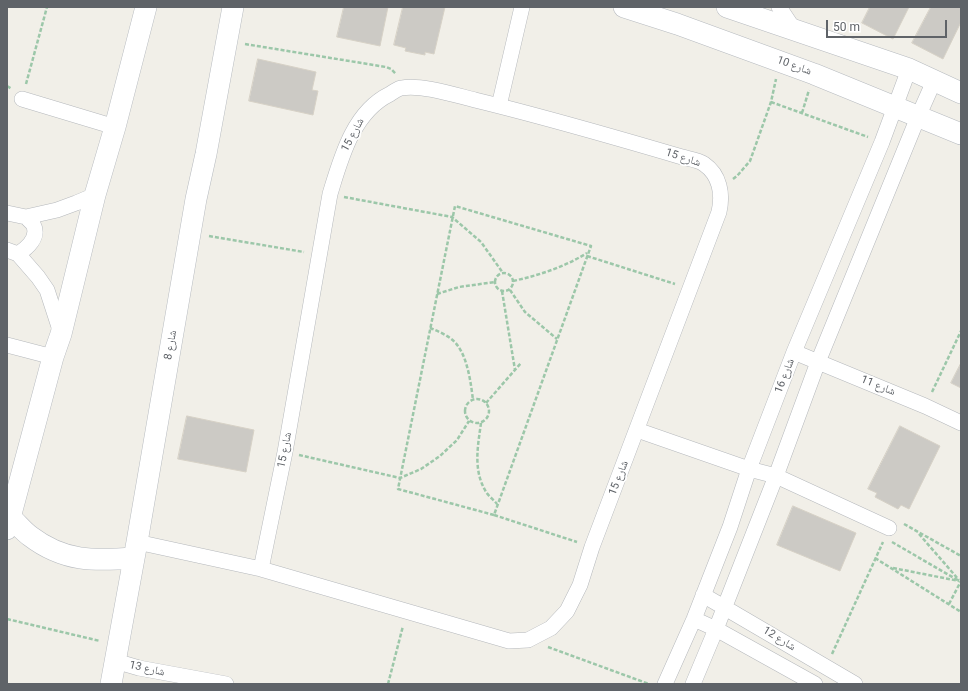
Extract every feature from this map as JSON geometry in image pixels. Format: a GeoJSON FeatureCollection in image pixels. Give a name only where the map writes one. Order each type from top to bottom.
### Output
{"type":"FeatureCollection","features":[{"type":"Feature","properties":{"kind":"street"},"geometry":{"type":"LineString","coordinates":[[136,550],[87,560],[66,555],[50,548],[8,523],[53,358],[61,334],[95,195],[115,127],[146,7]]}},
{"type":"Feature","properties":{"kind":"street","name":"شارع 8"},"geometry":{"type":"LineString","coordinates":[[111,684],[136,550],[190,233],[233,7]]}},
{"type":"Feature","properties":{"kind":"street"},"geometry":{"type":"LineString","coordinates":[[499,106],[522,7]]}},
{"type":"Feature","properties":{"kind":"street","name":"شارع 10"},"geometry":{"type":"LineString","coordinates":[[624,7],[781,61],[961,134]]}},
{"type":"Feature","properties":{"kind":"street"},"geometry":{"type":"LineString","coordinates":[[727,7],[909,70],[961,93]]}},
{"type":"Feature","properties":{"kind":"street"},"geometry":{"type":"LineString","coordinates":[[779,7],[795,31]]}},
{"type":"Feature","properties":{"kind":"street","name":"شارع 16"},"geometry":{"type":"LineString","coordinates":[[665,684],[694,619],[730,527],[749,469],[794,352],[882,142],[909,70]]}},
{"type":"Feature","properties":{"kind":"street"},"geometry":{"type":"LineString","coordinates":[[693,684],[776,476],[818,362],[934,81]]}},
{"type":"Feature","properties":{"kind":"street","name":"شارع 15"},"geometry":{"type":"LineString","coordinates":[[136,550],[261,569],[509,641],[528,640],[551,628],[567,610],[580,585],[592,547],[719,212],[721,201],[720,187],[714,174],[703,163],[499,106],[423,89],[401,88],[384,97],[373,106],[365,114],[355,129],[341,158],[330,194],[318,255],[285,452],[261,569]]}},
{"type":"Feature","properties":{"kind":"street"},"geometry":{"type":"LineString","coordinates":[[22,99],[115,127]]}},
{"type":"Feature","properties":{"kind":"street"},"geometry":{"type":"LineString","coordinates":[[7,213],[26,217],[57,210],[95,195]]}},
{"type":"Feature","properties":{"kind":"street"},"geometry":{"type":"LineString","coordinates":[[26,217],[33,224],[34,239],[28,247],[12,252],[38,277],[47,290],[61,334]]}},
{"type":"Feature","properties":{"kind":"street"},"geometry":{"type":"LineString","coordinates":[[7,345],[53,358]]}},
{"type":"Feature","properties":{"kind":"street","name":"شارع 11"},"geometry":{"type":"LineString","coordinates":[[794,352],[925,406],[961,423]]}},
{"type":"Feature","properties":{"kind":"street"},"geometry":{"type":"LineString","coordinates":[[637,430],[749,469],[776,476],[886,533]]}},
{"type":"Feature","properties":{"kind":"street","name":"شارع 12"},"geometry":{"type":"LineString","coordinates":[[703,595],[855,684]]}},
{"type":"Feature","properties":{"kind":"street","name":"شارع 12"},"geometry":{"type":"LineString","coordinates":[[694,619],[716,629],[816,684]]}},
{"type":"Feature","properties":{"kind":"street","name":"شارع 13"},"geometry":{"type":"LineString","coordinates":[[117,653],[139,668],[160,678],[226,684]]}},
{"type":"Feature","properties":{"kind":"path"},"geometry":{"type":"LineString","coordinates":[[22,99],[46,7]]}},
{"type":"Feature","properties":{"kind":"path"},"geometry":{"type":"LineString","coordinates":[[227,41],[386,67],[395,72],[399,77],[401,88]]}},
{"type":"Feature","properties":{"kind":"path"},"geometry":{"type":"LineString","coordinates":[[720,187],[737,176],[750,161],[771,102],[781,61]]}},
{"type":"Feature","properties":{"kind":"path"},"geometry":{"type":"LineString","coordinates":[[771,102],[882,142]]}},
{"type":"Feature","properties":{"kind":"path"},"geometry":{"type":"LineString","coordinates":[[330,194],[452,217],[481,242],[502,273]]}},
{"type":"Feature","properties":{"kind":"path"},"geometry":{"type":"LineString","coordinates":[[494,515],[591,246],[454,206],[398,489],[494,515],[592,547]]}},
{"type":"Feature","properties":{"kind":"path"},"geometry":{"type":"LineString","coordinates":[[190,233],[318,255]]}},
{"type":"Feature","properties":{"kind":"path"},"geometry":{"type":"LineString","coordinates":[[513,280],[544,273],[574,261],[588,252]]}},
{"type":"Feature","properties":{"kind":"path"},"geometry":{"type":"LineString","coordinates":[[587,256],[691,289]]}},
{"type":"Feature","properties":{"kind":"path"},"geometry":{"type":"LineString","coordinates":[[495,282],[499,275],[502,273],[507,273],[513,280],[510,290]]}},
{"type":"Feature","properties":{"kind":"path"},"geometry":{"type":"LineString","coordinates":[[437,294],[459,287],[495,282]]}},
{"type":"Feature","properties":{"kind":"path"},"geometry":{"type":"LineString","coordinates":[[495,282],[498,289],[502,291],[510,290]]}},
{"type":"Feature","properties":{"kind":"path"},"geometry":{"type":"LineString","coordinates":[[510,290],[525,312],[557,339]]}},
{"type":"Feature","properties":{"kind":"path"},"geometry":{"type":"LineString","coordinates":[[502,291],[515,370]]}},
{"type":"Feature","properties":{"kind":"path"},"geometry":{"type":"LineString","coordinates":[[430,328],[445,335],[458,346],[471,381],[473,400]]}},
{"type":"Feature","properties":{"kind":"path"},"geometry":{"type":"LineString","coordinates":[[925,406],[961,331]]}},
{"type":"Feature","properties":{"kind":"path"},"geometry":{"type":"LineString","coordinates":[[486,403],[521,363]]}},
{"type":"Feature","properties":{"kind":"path"},"geometry":{"type":"LineString","coordinates":[[478,399],[486,403],[488,408],[488,417],[481,423],[473,423],[469,421],[465,412],[468,403],[478,399]]}},
{"type":"Feature","properties":{"kind":"path"},"geometry":{"type":"LineString","coordinates":[[285,452],[400,478],[422,469],[440,456],[457,440],[469,421]]}},
{"type":"Feature","properties":{"kind":"path"},"geometry":{"type":"LineString","coordinates":[[481,423],[477,462],[480,479],[485,491],[498,504]]}},
{"type":"Feature","properties":{"kind":"path"},"geometry":{"type":"LineString","coordinates":[[826,667],[893,518],[961,556]]}},
{"type":"Feature","properties":{"kind":"path"},"geometry":{"type":"LineString","coordinates":[[917,531],[961,582]]}},
{"type":"Feature","properties":{"kind":"path"},"geometry":{"type":"LineString","coordinates":[[886,533],[961,582]]}},
{"type":"Feature","properties":{"kind":"path"},"geometry":{"type":"LineString","coordinates":[[875,558],[961,612]]}},
{"type":"Feature","properties":{"kind":"path"},"geometry":{"type":"LineString","coordinates":[[890,568],[961,582]]}},
{"type":"Feature","properties":{"kind":"path"},"geometry":{"type":"LineString","coordinates":[[948,604],[961,582]]}},
{"type":"Feature","properties":{"kind":"path"},"geometry":{"type":"LineString","coordinates":[[388,684],[407,612]]}},
{"type":"Feature","properties":{"kind":"path"},"geometry":{"type":"LineString","coordinates":[[7,619],[117,653]]}},
{"type":"Feature","properties":{"kind":"path"},"geometry":{"type":"LineString","coordinates":[[528,640],[649,684]]}},
{"type":"Feature","properties":{"kind":"building"},"geometry":{"type":"Polygon","coordinates":[[[344,7],[388,7],[380,46],[337,37],[344,7]]]}},
{"type":"Feature","properties":{"kind":"building"},"geometry":{"type":"Polygon","coordinates":[[[403,7],[445,7],[434,54],[425,52],[425,55],[405,51],[406,48],[394,45],[403,7]]]}},
{"type":"Feature","properties":{"kind":"building"},"geometry":{"type":"Polygon","coordinates":[[[870,7],[909,7],[893,39],[862,23],[870,7]]]}},
{"type":"Feature","properties":{"kind":"building"},"geometry":{"type":"Polygon","coordinates":[[[931,7],[961,7],[961,22],[943,59],[912,43],[931,7]]]}},
{"type":"Feature","properties":{"kind":"building"},"geometry":{"type":"Polygon","coordinates":[[[258,59],[316,72],[312,90],[318,91],[313,115],[249,101],[258,59]]]}},
{"type":"Feature","properties":{"kind":"building"},"geometry":{"type":"Polygon","coordinates":[[[961,363],[961,388],[951,383],[961,363]]]}},
{"type":"Feature","properties":{"kind":"building"},"geometry":{"type":"Polygon","coordinates":[[[187,416],[254,430],[246,472],[178,459],[187,416]]]}},
{"type":"Feature","properties":{"kind":"building"},"geometry":{"type":"Polygon","coordinates":[[[900,426],[940,446],[909,509],[901,505],[898,509],[875,497],[877,493],[868,489],[900,426]]]}},
{"type":"Feature","properties":{"kind":"building"},"geometry":{"type":"Polygon","coordinates":[[[793,506],[856,533],[840,571],[777,545],[793,506]]]}}]}
